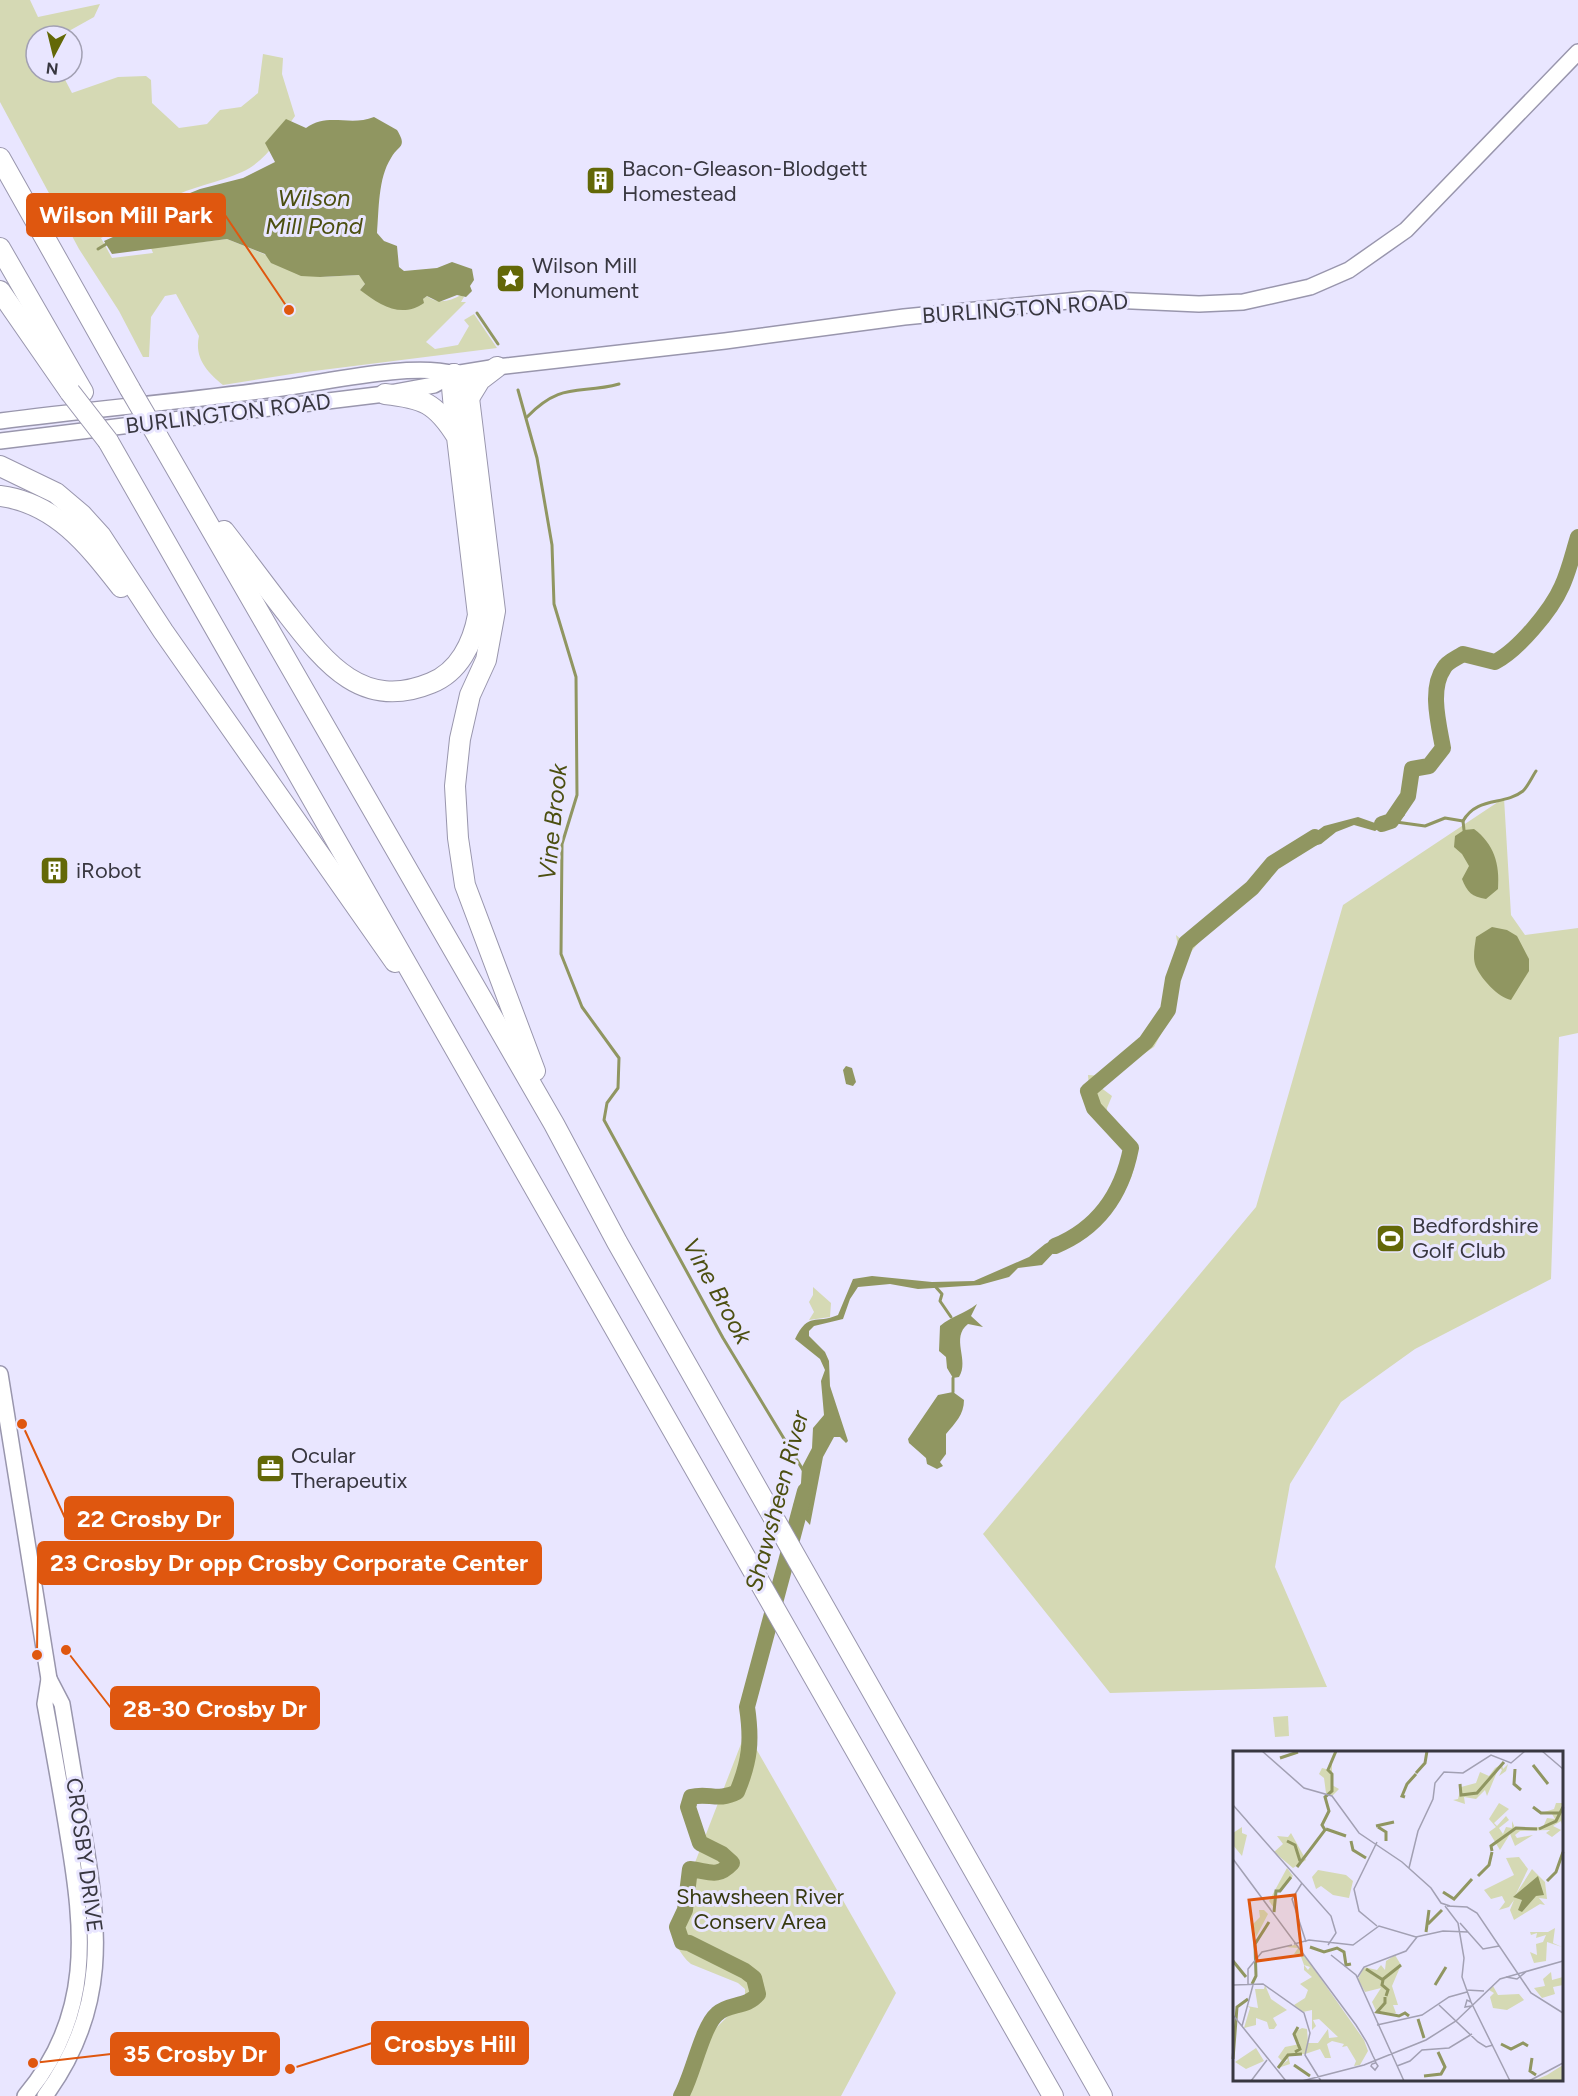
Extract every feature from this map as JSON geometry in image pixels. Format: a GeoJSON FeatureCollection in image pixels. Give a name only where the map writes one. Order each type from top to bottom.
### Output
{"type":"FeatureCollection","features":[{"type":"Feature","properties":{"kind":"highway"},"geometry":{"type":"LineString","coordinates":[[0,158],[130,389],[554,1124],[780,1530],[1102,2096]]}},
{"type":"Feature","properties":{"kind":"highway"},"geometry":{"type":"LineString","coordinates":[[0,248],[76,392]]}},
{"type":"Feature","properties":{"kind":"highway"},"geometry":{"type":"LineString","coordinates":[[0,291],[76,392],[108,441],[1053,2096]]}},
{"type":"Feature","properties":{"kind":"highway"},"geometry":{"type":"LineString","coordinates":[[469,398],[480,380],[497,367]]}},
{"type":"Feature","properties":{"kind":"highway"},"geometry":{"type":"LineString","coordinates":[[171,460],[316,651],[338,672],[374,690],[395,692],[416,689],[436,681],[454,667],[466,652],[476,632],[478,600],[457,437],[452,387],[454,374]]}},
{"type":"Feature","properties":{"kind":"highway"},"geometry":{"type":"LineString","coordinates":[[454,374],[462,381],[469,398],[495,611],[486,660],[470,695],[460,739],[455,786],[458,838],[465,885],[554,1124]]}},
{"type":"Feature","properties":{"kind":"highway"},"geometry":{"type":"LineString","coordinates":[[385,394],[412,397],[432,405],[444,416],[457,437]]}},
{"type":"Feature","properties":{"kind":"highway"},"geometry":{"type":"LineString","coordinates":[[0,466],[56,493],[82,515],[101,536],[163,631],[292,812],[372,932],[451,1039]]}},
{"type":"Feature","properties":{"kind":"highway"},"geometry":{"type":"LineString","coordinates":[[0,496],[27,502],[66,524],[96,555],[144,616],[163,631]]}},
{"type":"Feature","properties":{"kind":"main road","name":"BURLINGTON ROAD"},"geometry":{"type":"LineString","coordinates":[[0,441],[385,394],[434,385],[454,374],[497,367],[725,342],[904,316],[1089,299],[1199,304],[1243,302],[1310,287],[1349,270],[1406,230],[1578,52]]}},
{"type":"Feature","properties":{"kind":"main road","name":"BURLINGTON ROAD"},"geometry":{"type":"LineString","coordinates":[[0,421],[262,391],[434,368],[454,374]]}},
{"type":"Feature","properties":{"kind":"main road","name":"CROSBY DRIVE"},"geometry":{"type":"LineString","coordinates":[[0,1374],[49,1679],[45,1704],[74,1867],[82,1944],[75,1992],[62,2035],[42,2073],[25,2096]]}},
{"type":"Feature","properties":{"kind":"main road","name":"CROSBY DRIVE"},"geometry":{"type":"LineString","coordinates":[[45,2096],[73,2051],[84,2020],[96,1968],[97,1940],[95,1900],[62,1704],[49,1679]]}},
{"type":"Feature","properties":{"kind":"green space"},"geometry":{"type":"Polygon","coordinates":[[[0,0],[30,0],[38,17],[100,4],[94,17],[81,24],[24,24],[24,84],[67,84],[72,93],[118,77],[146,76],[151,80],[152,103],[179,128],[207,124],[220,110],[241,107],[258,93],[263,54],[283,58],[282,74],[295,116],[272,148],[258,162],[242,172],[178,195],[101,238],[112,258],[153,253],[151,248],[227,239],[320,277],[360,275],[365,284],[360,290],[423,299],[427,296],[440,301],[461,295],[464,297],[461,302],[466,302],[426,342],[435,349],[458,345],[469,326],[464,320],[474,314],[497,348],[298,373],[223,385],[203,364],[198,351],[199,336],[176,294],[165,296],[151,317],[149,357],[143,357],[119,311],[79,249],[0,102],[0,0]]]}},
{"type":"Feature","properties":{"kind":"green space","name":"Bedfordshire Golf Club"},"geometry":{"type":"Polygon","coordinates":[[[1504,798],[1511,915],[1525,935],[1578,928],[1578,1033],[1559,1037],[1551,1279],[1415,1349],[1341,1402],[1290,1484],[1275,1567],[1327,1687],[1110,1693],[983,1534],[1256,1207],[1343,905],[1504,798]]]}},
{"type":"Feature","properties":{"kind":"green space"},"geometry":{"type":"Polygon","coordinates":[[[1237,898],[1238,907],[1216,928],[1210,929],[1180,965],[1173,1012],[1154,1047],[1101,1082],[1100,1087],[1112,1096],[1107,1108],[1107,1120],[1128,1138],[1133,1146],[1135,1159],[1127,1186],[1110,1212],[1078,1240],[1072,1235],[1106,1205],[1121,1184],[1128,1166],[1126,1152],[1114,1133],[1110,1133],[1100,1125],[1087,1106],[1084,1094],[1089,1087],[1088,1075],[1101,1076],[1155,1029],[1179,953],[1176,935],[1183,941],[1237,898]]]}},
{"type":"Feature","properties":{"kind":"green space"},"geometry":{"type":"Polygon","coordinates":[[[813,1287],[831,1303],[830,1317],[809,1320],[814,1312],[809,1302],[813,1295],[813,1287]]]}},
{"type":"Feature","properties":{"kind":"green space"},"geometry":{"type":"Polygon","coordinates":[[[1288,1716],[1289,1736],[1275,1737],[1273,1717],[1288,1716]]]}},
{"type":"Feature","properties":{"kind":"green space","name":"Shawsheen River Conserv Area"},"geometry":{"type":"Polygon","coordinates":[[[746,1731],[896,1993],[841,2096],[680,2096],[713,2031],[745,1999],[745,1989],[738,1983],[691,1964],[683,1956],[670,1927],[746,1731]]]}},
{"type":"Feature","properties":{"kind":"water","name":"Wilson Mill Pond"},"geometry":{"type":"Polygon","coordinates":[[[374,117],[397,130],[402,140],[401,146],[391,158],[384,175],[377,233],[384,241],[397,246],[399,267],[404,271],[437,268],[452,262],[472,269],[474,280],[470,286],[472,291],[466,297],[457,295],[439,302],[427,296],[423,299],[424,303],[415,308],[399,310],[375,301],[360,290],[365,284],[359,275],[301,276],[271,263],[265,254],[227,239],[112,254],[104,241],[124,232],[170,201],[200,189],[243,178],[275,162],[265,143],[286,119],[306,128],[323,121],[356,121],[374,117]]]}},
{"type":"Feature","properties":{"kind":"water"},"geometry":{"type":"Polygon","coordinates":[[[1397,810],[1405,815],[1396,824],[1384,825],[1375,831],[1354,825],[1336,832],[1321,844],[1295,851],[1306,839],[1324,826],[1358,817],[1375,823],[1387,819],[1397,810]]]}},
{"type":"Feature","properties":{"kind":"water"},"geometry":{"type":"Polygon","coordinates":[[[1474,829],[1491,848],[1497,863],[1498,889],[1486,899],[1477,897],[1466,887],[1462,879],[1469,866],[1462,854],[1454,847],[1455,836],[1464,830],[1474,829]]]}},
{"type":"Feature","properties":{"kind":"water"},"geometry":{"type":"Polygon","coordinates":[[[1492,927],[1507,930],[1517,936],[1529,959],[1529,971],[1511,1000],[1491,987],[1482,977],[1475,963],[1476,937],[1492,927]]]}},
{"type":"Feature","properties":{"kind":"water"},"geometry":{"type":"Polygon","coordinates":[[[846,1066],[852,1068],[856,1082],[853,1086],[846,1084],[843,1070],[846,1066]]]}},
{"type":"Feature","properties":{"kind":"water","name":"Shawsheen River"},"geometry":{"type":"Polygon","coordinates":[[[1068,1232],[1078,1240],[1058,1248],[1042,1265],[1018,1268],[1009,1277],[980,1285],[918,1289],[890,1284],[858,1287],[850,1299],[843,1319],[814,1326],[809,1331],[809,1336],[825,1352],[829,1361],[830,1386],[848,1441],[846,1443],[840,1437],[834,1437],[823,1457],[810,1525],[793,1506],[801,1483],[802,1467],[812,1448],[813,1428],[824,1415],[821,1381],[825,1370],[820,1359],[795,1339],[804,1325],[813,1320],[838,1315],[853,1279],[872,1276],[932,1282],[974,1281],[1029,1257],[1045,1244],[1068,1232]]]}},
{"type":"Feature","properties":{"kind":"water"},"geometry":{"type":"Polygon","coordinates":[[[977,1304],[971,1316],[983,1327],[968,1324],[963,1330],[960,1342],[962,1370],[959,1377],[953,1378],[947,1368],[946,1357],[939,1351],[940,1326],[977,1304]]]}},
{"type":"Feature","properties":{"kind":"water"},"geometry":{"type":"Polygon","coordinates":[[[953,1392],[964,1400],[964,1405],[946,1434],[946,1454],[940,1462],[943,1466],[937,1469],[927,1464],[926,1458],[909,1443],[908,1439],[938,1395],[953,1392]]]}},
{"type":"Feature","properties":{"kind":"waterway","name":"Vine Brook"},"geometry":{"type":"LineString","coordinates":[[98,249],[108,243]]}},
{"type":"Feature","properties":{"kind":"waterway","name":"Vine Brook"},"geometry":{"type":"LineString","coordinates":[[477,313],[498,344]]}},
{"type":"Feature","properties":{"kind":"waterway"},"geometry":{"type":"LineString","coordinates":[[527,417],[539,406],[561,394],[619,384]]}},
{"type":"Feature","properties":{"kind":"waterway","name":"Vine Brook"},"geometry":{"type":"LineString","coordinates":[[518,390],[537,458],[552,545],[554,604],[576,677],[577,795],[562,844],[561,954],[582,1007],[619,1058],[618,1088],[607,1103],[604,1120],[723,1338],[803,1470]]}},
{"type":"Feature","properties":{"kind":"waterway","name":"Shawsheen River"},"geometry":{"type":"LineString","coordinates":[[1382,824],[1391,821],[1408,796],[1412,769],[1429,766],[1443,748],[1436,696],[1439,677],[1445,666],[1463,654],[1495,662],[1514,649],[1542,618],[1557,596],[1567,574],[1578,537]]}},
{"type":"Feature","properties":{"kind":"waterway"},"geometry":{"type":"LineString","coordinates":[[1396,822],[1425,826],[1445,818],[1463,821],[1469,813],[1483,804],[1516,796],[1523,791],[1536,771]]}},
{"type":"Feature","properties":{"kind":"waterway"},"geometry":{"type":"LineString","coordinates":[[1463,821],[1464,830]]}},
{"type":"Feature","properties":{"kind":"waterway","name":"Shawsheen River"},"geometry":{"type":"LineString","coordinates":[[1055,1246],[1084,1230],[1106,1207],[1122,1180],[1131,1148],[1094,1108],[1088,1091],[1146,1042],[1168,1010],[1173,979],[1186,943],[1252,888],[1273,863],[1315,837]]}},
{"type":"Feature","properties":{"kind":"waterway"},"geometry":{"type":"LineString","coordinates":[[934,1285],[942,1294],[940,1301],[951,1317]]}},
{"type":"Feature","properties":{"kind":"waterway"},"geometry":{"type":"LineString","coordinates":[[953,1378],[953,1392]]}},
{"type":"Feature","properties":{"kind":"waterway","name":"Shawsheen River"},"geometry":{"type":"LineString","coordinates":[[681,2096],[712,2020],[727,2008],[749,2001],[758,1994],[754,1978],[745,1971],[689,1943],[682,1942],[677,1927],[685,1910],[690,1869],[717,1872],[732,1863],[722,1854],[700,1843],[688,1807],[691,1797],[719,1797],[737,1792],[749,1751],[747,1707],[805,1491]]}},
{"type":"Feature","properties":{"kind":"place","name":"Bacon-Gleason-Blodgett Homestead"},"geometry":{"type":"Point","coordinates":[601,181]}},
{"type":"Feature","properties":{"kind":"place","name":"Wilson Mill Monument"},"geometry":{"type":"Point","coordinates":[511,278]}},
{"type":"Feature","properties":{"kind":"place","name":"Wilson Mill Park"},"geometry":{"type":"Point","coordinates":[289,310]}},
{"type":"Feature","properties":{"kind":"place","name":"iRobot"},"geometry":{"type":"Point","coordinates":[55,870]}},
{"type":"Feature","properties":{"kind":"place","name":"Bedfordshire Golf Club"},"geometry":{"type":"Point","coordinates":[1391,1238]}},
{"type":"Feature","properties":{"kind":"place","name":"22 Crosby Dr"},"geometry":{"type":"Point","coordinates":[22,1424]}},
{"type":"Feature","properties":{"kind":"place","name":"Ocular Therapeutix"},"geometry":{"type":"Point","coordinates":[270,1468]}},
{"type":"Feature","properties":{"kind":"place","name":"28-30 Crosby Dr"},"geometry":{"type":"Point","coordinates":[66,1650]}},
{"type":"Feature","properties":{"kind":"place","name":"23 Crosby Dr opp Crosby Corporate Center"},"geometry":{"type":"Point","coordinates":[37,1655]}},
{"type":"Feature","properties":{"kind":"place","name":"35 Crosby Dr"},"geometry":{"type":"Point","coordinates":[33,2063]}},
{"type":"Feature","properties":{"kind":"place","name":"Crosbys Hill"},"geometry":{"type":"Point","coordinates":[290,2069]}}]}
